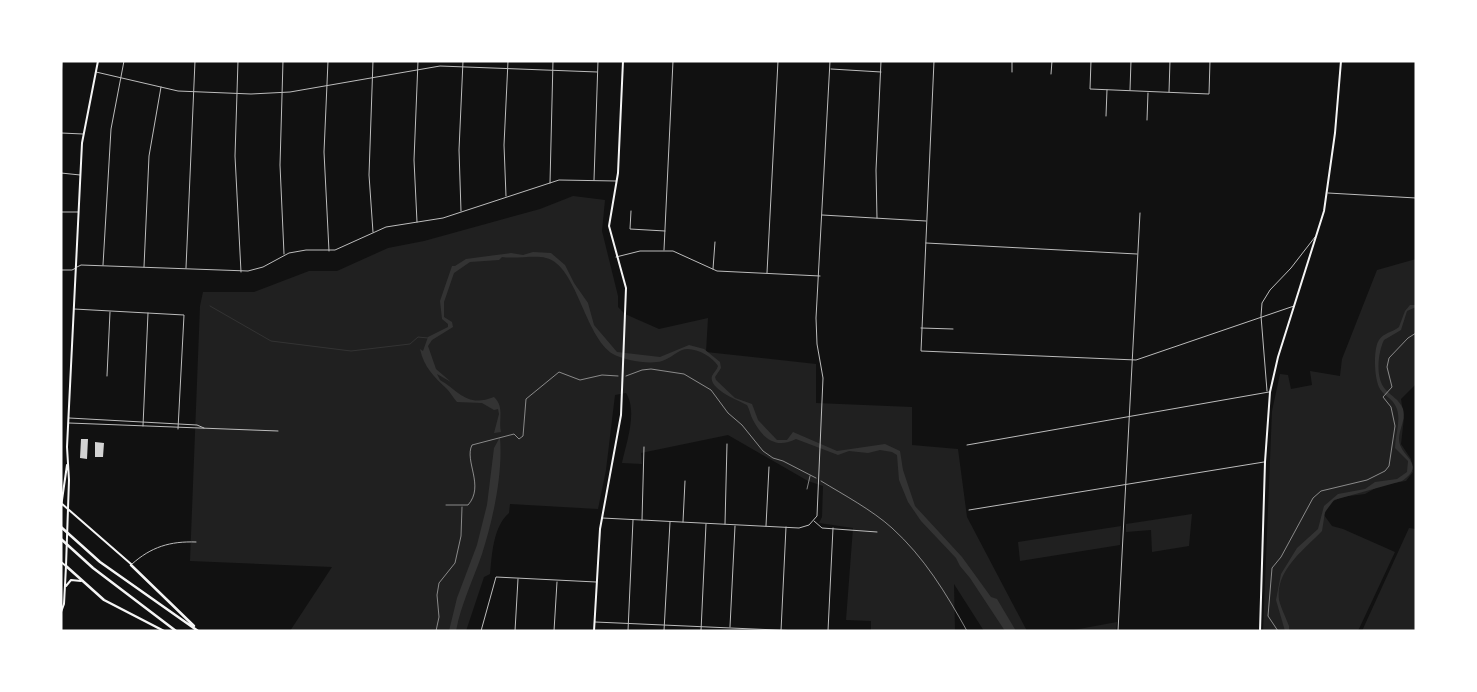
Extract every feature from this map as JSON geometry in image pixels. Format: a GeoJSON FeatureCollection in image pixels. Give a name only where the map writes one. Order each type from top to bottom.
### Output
{"type":"FeatureCollection","features":[{"type":"Feature","properties":{"kind":"highway"},"geometry":{"type":"LineString","coordinates":[[61,527],[76,542],[129,584],[198,631]]}},
{"type":"Feature","properties":{"kind":"highway"},"geometry":{"type":"LineString","coordinates":[[61,539],[176,631]]}},
{"type":"Feature","properties":{"kind":"highway"},"geometry":{"type":"LineString","coordinates":[[131,565],[198,631]]}},
{"type":"Feature","properties":{"kind":"highway"},"geometry":{"type":"LineString","coordinates":[[66,566],[104,600],[164,631]]}},
{"type":"Feature","properties":{"kind":"main road"},"geometry":{"type":"LineString","coordinates":[[61,612],[66,566],[67,463],[82,134],[98,61]]}},
{"type":"Feature","properties":{"kind":"main road"},"geometry":{"type":"LineString","coordinates":[[594,631],[602,518],[620,423],[626,308],[624,281],[609,226],[611,206],[617,182],[623,61]]}},
{"type":"Feature","properties":{"kind":"main road"},"geometry":{"type":"LineString","coordinates":[[1260,631],[1269,392],[1278,357],[1318,234],[1328,193],[1341,61]]}},
{"type":"Feature","properties":{"kind":"main road"},"geometry":{"type":"LineString","coordinates":[[67,463],[62,486],[61,504],[131,565]]}},
{"type":"Feature","properties":{"kind":"main road"},"geometry":{"type":"LineString","coordinates":[[61,562],[66,566]]}},
{"type":"Feature","properties":{"kind":"main road"},"geometry":{"type":"LineString","coordinates":[[65,588],[71,580],[81,581]]}},
{"type":"Feature","properties":{"kind":"street"},"geometry":{"type":"LineString","coordinates":[[61,79],[62,61]]}},
{"type":"Feature","properties":{"kind":"street"},"geometry":{"type":"LineString","coordinates":[[103,265],[111,129],[124,61]]}},
{"type":"Feature","properties":{"kind":"street"},"geometry":{"type":"LineString","coordinates":[[186,269],[196,61]]}},
{"type":"Feature","properties":{"kind":"street"},"geometry":{"type":"LineString","coordinates":[[238,61],[236,197],[241,272]]}},
{"type":"Feature","properties":{"kind":"street"},"geometry":{"type":"LineString","coordinates":[[283,61],[280,180],[284,254]]}},
{"type":"Feature","properties":{"kind":"street"},"geometry":{"type":"LineString","coordinates":[[328,61],[325,190],[329,251]]}},
{"type":"Feature","properties":{"kind":"street"},"geometry":{"type":"LineString","coordinates":[[373,61],[369,175],[373,232]]}},
{"type":"Feature","properties":{"kind":"street"},"geometry":{"type":"LineString","coordinates":[[417,222],[414,160],[418,61]]}},
{"type":"Feature","properties":{"kind":"street"},"geometry":{"type":"LineString","coordinates":[[461,211],[459,150],[463,61]]}},
{"type":"Feature","properties":{"kind":"street"},"geometry":{"type":"LineString","coordinates":[[506,197],[504,145],[508,61]]}},
{"type":"Feature","properties":{"kind":"street"},"geometry":{"type":"LineString","coordinates":[[550,184],[553,61]]}},
{"type":"Feature","properties":{"kind":"street"},"geometry":{"type":"LineString","coordinates":[[594,180],[598,61]]}},
{"type":"Feature","properties":{"kind":"street"},"geometry":{"type":"LineString","coordinates":[[664,251],[674,61]]}},
{"type":"Feature","properties":{"kind":"street"},"geometry":{"type":"LineString","coordinates":[[767,273],[778,61]]}},
{"type":"Feature","properties":{"kind":"street"},"geometry":{"type":"LineString","coordinates":[[602,518],[802,528],[813,521],[817,513],[822,372],[816,327],[830,61]]}},
{"type":"Feature","properties":{"kind":"street"},"geometry":{"type":"LineString","coordinates":[[877,218],[876,170],[882,61]]}},
{"type":"Feature","properties":{"kind":"street"},"geometry":{"type":"LineString","coordinates":[[934,61],[920,328],[920,349],[924,352],[1132,360],[1295,306]]}},
{"type":"Feature","properties":{"kind":"street"},"geometry":{"type":"LineString","coordinates":[[1012,61],[1012,72]]}},
{"type":"Feature","properties":{"kind":"street"},"geometry":{"type":"LineString","coordinates":[[1051,74],[1052,61]]}},
{"type":"Feature","properties":{"kind":"street"},"geometry":{"type":"LineString","coordinates":[[1091,61],[1090,88],[1209,94],[1210,61]]}},
{"type":"Feature","properties":{"kind":"street"},"geometry":{"type":"LineString","coordinates":[[1130,91],[1131,61]]}},
{"type":"Feature","properties":{"kind":"street"},"geometry":{"type":"LineString","coordinates":[[1169,92],[1170,61]]}},
{"type":"Feature","properties":{"kind":"street"},"geometry":{"type":"LineString","coordinates":[[95,72],[161,87],[194,92],[237,94],[282,92],[417,68],[463,66],[597,72]]}},
{"type":"Feature","properties":{"kind":"street"},"geometry":{"type":"LineString","coordinates":[[830,69],[881,72]]}},
{"type":"Feature","properties":{"kind":"street"},"geometry":{"type":"LineString","coordinates":[[144,267],[149,156],[161,87]]}},
{"type":"Feature","properties":{"kind":"street"},"geometry":{"type":"LineString","coordinates":[[1106,116],[1107,89]]}},
{"type":"Feature","properties":{"kind":"street"},"geometry":{"type":"LineString","coordinates":[[1147,120],[1148,91]]}},
{"type":"Feature","properties":{"kind":"street"},"geometry":{"type":"LineString","coordinates":[[61,133],[82,134]]}},
{"type":"Feature","properties":{"kind":"street"},"geometry":{"type":"LineString","coordinates":[[61,173],[80,175]]}},
{"type":"Feature","properties":{"kind":"street"},"geometry":{"type":"LineString","coordinates":[[61,270],[72,270],[81,264],[241,272],[263,267],[284,254],[300,250],[329,251],[347,246],[373,232],[392,226],[435,220],[564,179],[617,182]]}},
{"type":"Feature","properties":{"kind":"street"},"geometry":{"type":"LineString","coordinates":[[1328,193],[1416,198]]}},
{"type":"Feature","properties":{"kind":"street"},"geometry":{"type":"LineString","coordinates":[[631,211],[630,229],[665,231]]}},
{"type":"Feature","properties":{"kind":"street"},"geometry":{"type":"LineString","coordinates":[[61,212],[79,212]]}},
{"type":"Feature","properties":{"kind":"street"},"geometry":{"type":"LineString","coordinates":[[1118,631],[1140,213]]}},
{"type":"Feature","properties":{"kind":"street"},"geometry":{"type":"LineString","coordinates":[[822,214],[926,221]]}},
{"type":"Feature","properties":{"kind":"street"},"geometry":{"type":"LineString","coordinates":[[967,445],[1269,392],[1261,316],[1262,303],[1267,294],[1318,234]]}},
{"type":"Feature","properties":{"kind":"street"},"geometry":{"type":"LineString","coordinates":[[713,270],[715,242]]}},
{"type":"Feature","properties":{"kind":"street"},"geometry":{"type":"LineString","coordinates":[[925,243],[1138,254]]}},
{"type":"Feature","properties":{"kind":"street"},"geometry":{"type":"LineString","coordinates":[[616,257],[640,250],[664,251],[680,253],[713,270],[820,276]]}},
{"type":"Feature","properties":{"kind":"street"},"geometry":{"type":"LineString","coordinates":[[74,309],[184,315],[178,429]]}},
{"type":"Feature","properties":{"kind":"street"},"geometry":{"type":"LineString","coordinates":[[107,376],[110,311]]}},
{"type":"Feature","properties":{"kind":"street"},"geometry":{"type":"LineString","coordinates":[[143,427],[148,313]]}},
{"type":"Feature","properties":{"kind":"street"},"geometry":{"type":"LineString","coordinates":[[920,328],[953,330]]}},
{"type":"Feature","properties":{"kind":"street"},"geometry":{"type":"LineString","coordinates":[[69,418],[178,424],[205,428],[278,431]]}},
{"type":"Feature","properties":{"kind":"street"},"geometry":{"type":"LineString","coordinates":[[69,423],[197,430],[205,428]]}},
{"type":"Feature","properties":{"kind":"street"},"geometry":{"type":"LineString","coordinates":[[725,524],[728,444]]}},
{"type":"Feature","properties":{"kind":"street"},"geometry":{"type":"LineString","coordinates":[[642,520],[644,447]]}},
{"type":"Feature","properties":{"kind":"street"},"geometry":{"type":"LineString","coordinates":[[968,510],[1265,462]]}},
{"type":"Feature","properties":{"kind":"street"},"geometry":{"type":"LineString","coordinates":[[766,526],[768,467]]}},
{"type":"Feature","properties":{"kind":"street"},"geometry":{"type":"LineString","coordinates":[[683,522],[685,481]]}},
{"type":"Feature","properties":{"kind":"street"},"geometry":{"type":"LineString","coordinates":[[628,631],[633,520]]}},
{"type":"Feature","properties":{"kind":"street"},"geometry":{"type":"LineString","coordinates":[[813,521],[822,528],[877,532]]}},
{"type":"Feature","properties":{"kind":"street"},"geometry":{"type":"LineString","coordinates":[[664,631],[670,522]]}},
{"type":"Feature","properties":{"kind":"street"},"geometry":{"type":"LineString","coordinates":[[701,631],[706,523]]}},
{"type":"Feature","properties":{"kind":"street"},"geometry":{"type":"LineString","coordinates":[[730,628],[735,525]]}},
{"type":"Feature","properties":{"kind":"street"},"geometry":{"type":"LineString","coordinates":[[781,630],[786,527]]}},
{"type":"Feature","properties":{"kind":"street"},"geometry":{"type":"LineString","coordinates":[[828,631],[833,528]]}},
{"type":"Feature","properties":{"kind":"street"},"geometry":{"type":"LineString","coordinates":[[131,565],[143,554],[164,544],[196,542]]}},
{"type":"Feature","properties":{"kind":"street"},"geometry":{"type":"LineString","coordinates":[[481,631],[496,577],[596,582]]}},
{"type":"Feature","properties":{"kind":"street"},"geometry":{"type":"LineString","coordinates":[[515,631],[518,578]]}},
{"type":"Feature","properties":{"kind":"street"},"geometry":{"type":"LineString","coordinates":[[554,631],[557,580]]}},
{"type":"Feature","properties":{"kind":"street"},"geometry":{"type":"LineString","coordinates":[[594,622],[799,631]]}},
{"type":"Feature","properties":{"kind":"path"},"geometry":{"type":"LineString","coordinates":[[1278,631],[1268,616],[1272,568],[1313,498],[1321,491],[1367,480],[1385,471],[1389,466],[1395,426],[1391,407],[1384,399],[1385,395],[1392,388],[1387,367],[1389,358],[1408,338],[1416,333]]}},
{"type":"Feature","properties":{"kind":"path"},"geometry":{"type":"LineString","coordinates":[[626,376],[642,370],[652,369],[684,374],[711,390],[762,451],[811,475],[878,518],[907,542],[943,587],[967,631]]}},
{"type":"Feature","properties":{"kind":"path"},"geometry":{"type":"LineString","coordinates":[[472,445],[516,434],[519,439],[523,436],[526,399],[555,374],[565,372],[580,380],[602,375],[618,376]]}},
{"type":"Feature","properties":{"kind":"path"},"geometry":{"type":"LineString","coordinates":[[446,505],[463,506],[470,503],[475,480],[470,452],[473,441]]}},
{"type":"Feature","properties":{"kind":"path"},"geometry":{"type":"LineString","coordinates":[[807,489],[811,475]]}},
{"type":"Feature","properties":{"kind":"path"},"geometry":{"type":"LineString","coordinates":[[436,631],[439,617],[438,588],[442,577],[455,563],[461,536],[463,506]]}},
{"type":"Feature","properties":{"kind":"shaded area"},"geometry":{"type":"Polygon","coordinates":[[[573,196],[605,200],[602,231],[618,296],[618,307],[625,314],[659,329],[708,318],[706,352],[816,364],[816,403],[912,407],[912,445],[958,449],[967,517],[1027,631],[984,631],[954,584],[955,631],[871,631],[871,621],[846,620],[853,528],[819,523],[822,517],[823,486],[808,481],[728,435],[641,453],[642,464],[622,463],[631,418],[631,409],[626,393],[615,395],[606,470],[598,509],[510,504],[509,513],[496,533],[490,574],[484,577],[466,631],[290,631],[332,567],[190,561],[200,306],[203,292],[254,292],[309,271],[337,271],[388,248],[424,241],[540,209],[573,196]]]}},
{"type":"Feature","properties":{"kind":"shaded area"},"geometry":{"type":"Polygon","coordinates":[[[533,252],[551,253],[565,265],[574,283],[588,303],[594,325],[617,352],[660,357],[689,345],[704,349],[720,362],[721,368],[715,377],[716,380],[735,398],[752,404],[758,420],[777,440],[787,440],[793,432],[837,451],[885,444],[900,451],[903,470],[915,506],[962,557],[991,597],[997,599],[1016,631],[1005,631],[956,558],[921,521],[908,502],[899,480],[897,455],[880,450],[868,453],[849,451],[838,455],[796,439],[782,443],[771,440],[757,427],[747,405],[719,390],[712,381],[712,376],[718,366],[711,359],[697,351],[691,349],[682,350],[665,360],[657,362],[630,360],[613,354],[603,345],[595,332],[565,273],[557,263],[546,258],[502,257],[499,260],[470,262],[454,273],[444,302],[444,317],[452,322],[453,327],[432,340],[428,346],[436,369],[451,382],[437,374],[440,380],[464,397],[470,399],[477,401],[494,397],[500,409],[501,432],[494,433],[499,414],[498,409],[494,410],[482,403],[457,402],[430,371],[420,349],[423,351],[428,337],[448,327],[448,324],[442,319],[440,301],[452,266],[466,259],[511,253],[523,255],[533,252]]]}},
{"type":"Feature","properties":{"kind":"shaded area"},"geometry":{"type":"Polygon","coordinates":[[[1416,259],[1416,384],[1401,399],[1404,418],[1401,444],[1411,459],[1413,472],[1406,481],[1381,485],[1365,494],[1341,497],[1330,503],[1324,515],[1332,526],[1395,552],[1358,631],[1263,631],[1272,411],[1280,374],[1288,375],[1291,389],[1312,385],[1310,371],[1340,376],[1342,359],[1377,270],[1416,259]]]}},
{"type":"Feature","properties":{"kind":"shaded area"},"geometry":{"type":"Polygon","coordinates":[[[1410,305],[1416,305],[1416,307],[1407,311],[1401,330],[1384,340],[1380,351],[1379,372],[1382,384],[1403,409],[1404,417],[1399,439],[1403,451],[1410,460],[1412,469],[1409,475],[1402,481],[1334,500],[1325,512],[1322,531],[1293,561],[1282,579],[1279,589],[1279,600],[1289,626],[1289,631],[1285,631],[1276,600],[1281,574],[1297,548],[1318,529],[1324,506],[1338,494],[1365,489],[1375,482],[1397,479],[1407,472],[1408,461],[1395,448],[1398,424],[1397,409],[1380,389],[1375,371],[1375,357],[1379,340],[1399,327],[1405,311],[1410,305]]]}},
{"type":"Feature","properties":{"kind":"shaded area"},"geometry":{"type":"Polygon","coordinates":[[[500,437],[499,481],[490,526],[456,631],[449,631],[457,598],[477,545],[487,505],[494,448],[500,437]]]}},
{"type":"Feature","properties":{"kind":"shaded area"},"geometry":{"type":"Polygon","coordinates":[[[1192,514],[1189,546],[1152,552],[1151,530],[1126,532],[1126,524],[1192,514]]]}},
{"type":"Feature","properties":{"kind":"shaded area"},"geometry":{"type":"Polygon","coordinates":[[[1121,526],[1120,545],[1020,561],[1018,542],[1121,526]]]}},
{"type":"Feature","properties":{"kind":"shaded area"},"geometry":{"type":"Polygon","coordinates":[[[1409,528],[1416,529],[1416,631],[1362,631],[1409,528]]]}},
{"type":"Feature","properties":{"kind":"shaded area"},"geometry":{"type":"Polygon","coordinates":[[[1117,622],[1116,631],[1068,631],[1117,622]]]}},
{"type":"Feature","properties":{"kind":"building"},"geometry":{"type":"Polygon","coordinates":[[[81,439],[88,439],[87,459],[80,458],[81,439]]]}},
{"type":"Feature","properties":{"kind":"building"},"geometry":{"type":"Polygon","coordinates":[[[95,442],[104,443],[103,457],[95,457],[95,442]]]}},
{"type":"Feature","properties":{"kind":"waterway"},"geometry":{"type":"LineString","coordinates":[[210,306],[271,341],[351,351],[410,344],[418,337],[428,338]]}}]}
